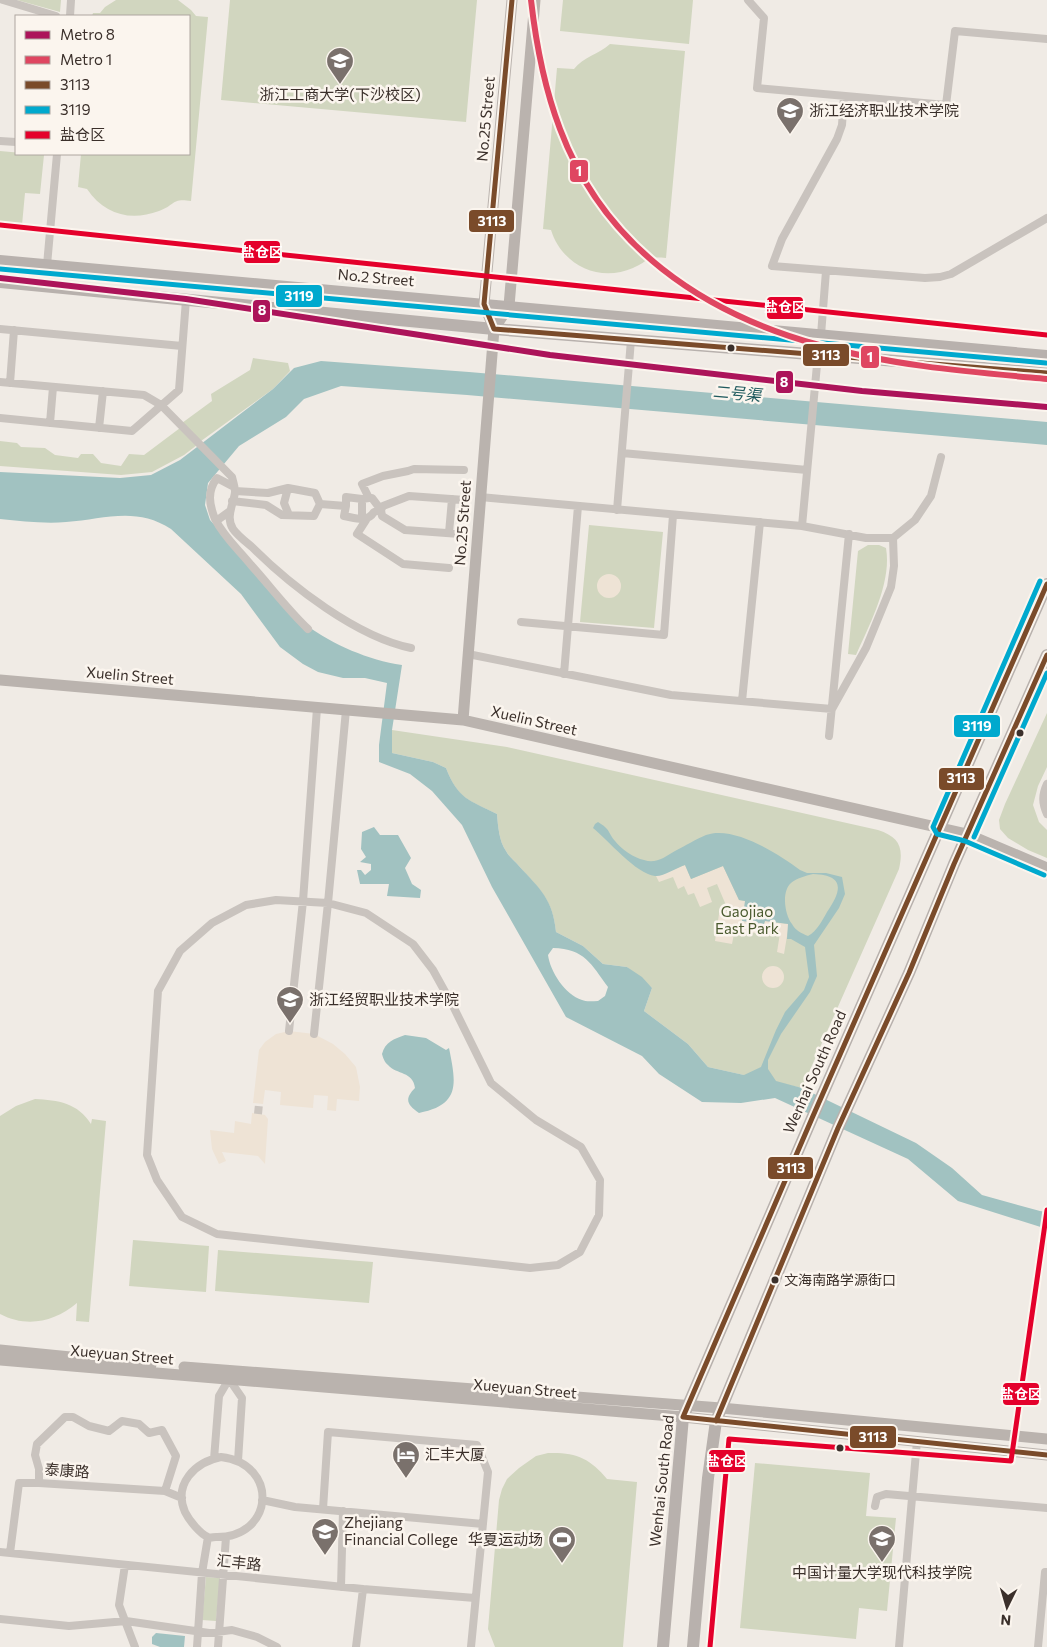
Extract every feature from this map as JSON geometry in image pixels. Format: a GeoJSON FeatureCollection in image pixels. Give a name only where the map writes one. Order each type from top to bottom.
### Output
{"type":"FeatureCollection","features":[{"type":"Feature","properties":{"kind":"main road","name":"No.25 Street"},"geometry":{"type":"LineString","coordinates":[[463,720],[494,329],[484,304],[512,0]]}},
{"type":"Feature","properties":{"kind":"main road","name":"No.25 Street"},"geometry":{"type":"LineString","coordinates":[[494,329],[509,306],[535,0]]}},
{"type":"Feature","properties":{"kind":"main road","name":"No.2 Street"},"geometry":{"type":"LineString","coordinates":[[0,261],[1047,356]]}},
{"type":"Feature","properties":{"kind":"main road"},"geometry":{"type":"LineString","coordinates":[[0,282],[494,329],[1047,373]]}},
{"type":"Feature","properties":{"kind":"main road","name":"Wenhai South Road"},"geometry":{"type":"LineString","coordinates":[[663,1647],[683,1417],[1047,584]]}},
{"type":"Feature","properties":{"kind":"main road"},"geometry":{"type":"LineString","coordinates":[[693,1647],[708,1478],[716,1421],[838,1128],[910,973],[967,834],[1047,655]]}},
{"type":"Feature","properties":{"kind":"main road","name":"Xuelin Street"},"geometry":{"type":"LineString","coordinates":[[0,680],[463,720],[940,827],[967,834],[1047,868]]}},
{"type":"Feature","properties":{"kind":"main road"},"geometry":{"type":"LineString","coordinates":[[0,1350],[162,1366],[688,1405],[1047,1439]]}},
{"type":"Feature","properties":{"kind":"main road","name":"Xueyuan Street"},"geometry":{"type":"LineString","coordinates":[[0,1360],[683,1417],[1047,1454]]}},
{"type":"Feature","properties":{"kind":"street"},"geometry":{"type":"LineString","coordinates":[[2,0],[53,15]]}},
{"type":"Feature","properties":{"kind":"street"},"geometry":{"type":"LineString","coordinates":[[70,15],[71,0]]}},
{"type":"Feature","properties":{"kind":"street"},"geometry":{"type":"LineString","coordinates":[[748,0],[764,18],[757,88],[946,105],[955,31],[1047,39]]}},
{"type":"Feature","properties":{"kind":"street"},"geometry":{"type":"LineString","coordinates":[[844,96],[842,125],[837,139],[782,239],[772,266],[925,278],[940,277],[950,274],[1047,218]]}},
{"type":"Feature","properties":{"kind":"street"},"geometry":{"type":"LineString","coordinates":[[0,141],[15,142]]}},
{"type":"Feature","properties":{"kind":"street"},"geometry":{"type":"LineString","coordinates":[[47,265],[57,155]]}},
{"type":"Feature","properties":{"kind":"street"},"geometry":{"type":"LineString","coordinates":[[821,335],[826,271]]}},
{"type":"Feature","properties":{"kind":"street"},"geometry":{"type":"LineString","coordinates":[[0,418],[132,431],[178,390],[186,300]]}},
{"type":"Feature","properties":{"kind":"street"},"geometry":{"type":"LineString","coordinates":[[0,329],[182,346]]}},
{"type":"Feature","properties":{"kind":"street"},"geometry":{"type":"LineString","coordinates":[[10,383],[14,330]]}},
{"type":"Feature","properties":{"kind":"street"},"geometry":{"type":"LineString","coordinates":[[617,510],[631,340]]}},
{"type":"Feature","properties":{"kind":"street"},"geometry":{"type":"LineString","coordinates":[[802,526],[818,354]]}},
{"type":"Feature","properties":{"kind":"street"},"geometry":{"type":"LineString","coordinates":[[0,382],[144,395],[161,406],[232,477],[234,489],[230,511],[232,528],[261,556],[337,616],[394,644],[411,648]]}},
{"type":"Feature","properties":{"kind":"street"},"geometry":{"type":"LineString","coordinates":[[50,423],[53,387]]}},
{"type":"Feature","properties":{"kind":"street"},"geometry":{"type":"LineString","coordinates":[[99,428],[103,391]]}},
{"type":"Feature","properties":{"kind":"street"},"geometry":{"type":"LineString","coordinates":[[622,453],[807,470]]}},
{"type":"Feature","properties":{"kind":"street"},"geometry":{"type":"LineString","coordinates":[[480,497],[802,526],[866,538],[893,538],[915,520],[931,496],[940,457]]}},
{"type":"Feature","properties":{"kind":"street"},"geometry":{"type":"LineString","coordinates":[[449,568],[403,564],[357,534],[364,519],[366,499],[362,484],[383,476],[408,472],[414,469],[464,470]]}},
{"type":"Feature","properties":{"kind":"street"},"geometry":{"type":"LineString","coordinates":[[308,629],[292,614],[222,533],[210,507],[209,494],[217,478],[234,489],[268,494],[288,488],[315,493],[320,504]]}},
{"type":"Feature","properties":{"kind":"street"},"geometry":{"type":"LineString","coordinates":[[288,488],[284,503],[290,516]]}},
{"type":"Feature","properties":{"kind":"street"},"geometry":{"type":"LineString","coordinates":[[460,534],[405,530],[382,516],[381,510],[372,498],[346,497],[344,516],[364,519],[370,518],[374,512],[381,510],[383,506],[409,496],[465,500]]}},
{"type":"Feature","properties":{"kind":"street"},"geometry":{"type":"LineString","coordinates":[[449,533],[452,499]]}},
{"type":"Feature","properties":{"kind":"street"},"geometry":{"type":"LineString","coordinates":[[232,501],[266,506],[282,515],[290,516],[314,516],[320,504]]}},
{"type":"Feature","properties":{"kind":"street"},"geometry":{"type":"LineString","coordinates":[[320,504],[346,506]]}},
{"type":"Feature","properties":{"kind":"street"},"geometry":{"type":"LineString","coordinates":[[564,674],[578,506]]}},
{"type":"Feature","properties":{"kind":"street"},"geometry":{"type":"LineString","coordinates":[[215,519],[219,519],[230,511]]}},
{"type":"Feature","properties":{"kind":"street"},"geometry":{"type":"LineString","coordinates":[[521,622],[664,635],[674,515]]}},
{"type":"Feature","properties":{"kind":"street"},"geometry":{"type":"LineString","coordinates":[[742,701],[760,522]]}},
{"type":"Feature","properties":{"kind":"street"},"geometry":{"type":"LineString","coordinates":[[829,736],[848,534]]}},
{"type":"Feature","properties":{"kind":"street"},"geometry":{"type":"LineString","coordinates":[[832,709],[866,648],[891,587],[894,566],[893,538]]}},
{"type":"Feature","properties":{"kind":"street"},"geometry":{"type":"LineString","coordinates":[[468,654],[671,695],[832,709]]}},
{"type":"Feature","properties":{"kind":"street"},"geometry":{"type":"LineString","coordinates":[[289,1031],[303,901],[317,708]]}},
{"type":"Feature","properties":{"kind":"street"},"geometry":{"type":"LineString","coordinates":[[314,1034],[346,710]]}},
{"type":"Feature","properties":{"kind":"street"},"geometry":{"type":"LineString","coordinates":[[1047,784],[1044,790],[1043,804],[1047,814]]}},
{"type":"Feature","properties":{"kind":"street"},"geometry":{"type":"LineString","coordinates":[[276,900],[328,904],[366,913],[413,944],[433,970],[491,1083],[536,1120],[581,1147],[600,1180],[599,1215],[580,1252],[558,1265],[530,1268],[217,1234],[182,1216],[157,1180],[147,1155],[158,991],[180,951],[212,923],[246,905],[276,900]]}},
{"type":"Feature","properties":{"kind":"street"},"geometry":{"type":"LineString","coordinates":[[214,1459],[219,1396],[229,1379],[242,1398],[238,1461]]}},
{"type":"Feature","properties":{"kind":"street"},"geometry":{"type":"LineString","coordinates":[[38,1483],[39,1469],[35,1455],[37,1444],[65,1417],[73,1417],[89,1426],[109,1430],[122,1421],[139,1424],[149,1433],[162,1430],[176,1456],[165,1491]]}},
{"type":"Feature","properties":{"kind":"street"},"geometry":{"type":"LineString","coordinates":[[323,1509],[328,1432],[477,1445],[488,1472],[471,1647]]}},
{"type":"Feature","properties":{"kind":"street"},"geometry":{"type":"LineString","coordinates":[[898,1647],[918,1441]]}},
{"type":"Feature","properties":{"kind":"street"},"geometry":{"type":"LineString","coordinates":[[221,1457],[238,1461],[254,1472],[260,1483],[261,1507],[256,1519],[248,1528],[238,1534],[226,1537],[208,1537],[188,1518],[182,1498],[184,1486],[189,1474],[198,1466],[221,1457]]}},
{"type":"Feature","properties":{"kind":"street","name":"泰康路"},"geometry":{"type":"LineString","coordinates":[[10,1553],[19,1484],[38,1483],[165,1491],[182,1498]]}},
{"type":"Feature","properties":{"kind":"street"},"geometry":{"type":"LineString","coordinates":[[874,1506],[877,1497],[886,1494],[1047,1508]]}},
{"type":"Feature","properties":{"kind":"street"},"geometry":{"type":"LineString","coordinates":[[262,1500],[295,1507],[483,1524]]}},
{"type":"Feature","properties":{"kind":"street"},"geometry":{"type":"LineString","coordinates":[[341,1587],[343,1511]]}},
{"type":"Feature","properties":{"kind":"street"},"geometry":{"type":"LineString","coordinates":[[197,1647],[202,1573],[208,1537]]}},
{"type":"Feature","properties":{"kind":"street"},"geometry":{"type":"LineString","coordinates":[[218,1647],[226,1537]]}},
{"type":"Feature","properties":{"kind":"street","name":"汇丰路"},"geometry":{"type":"LineString","coordinates":[[0,1552],[341,1587],[475,1598]]}},
{"type":"Feature","properties":{"kind":"street"},"geometry":{"type":"LineString","coordinates":[[125,1565],[119,1605],[134,1647]]}},
{"type":"Feature","properties":{"kind":"street"},"geometry":{"type":"LineString","coordinates":[[1038,1647],[1045,1572],[1047,1572]]}},
{"type":"Feature","properties":{"kind":"street"},"geometry":{"type":"LineString","coordinates":[[356,1647],[363,1589]]}},
{"type":"Feature","properties":{"kind":"street"},"geometry":{"type":"LineString","coordinates":[[0,1619],[69,1626],[126,1621],[209,1633],[232,1630],[257,1637],[277,1647]]}},
{"type":"Feature","properties":{"kind":"green space"},"geometry":{"type":"Polygon","coordinates":[[[17,0],[61,0],[60,12],[17,0]]]}},
{"type":"Feature","properties":{"kind":"green space"},"geometry":{"type":"Polygon","coordinates":[[[116,0],[178,0],[196,16],[208,17],[191,201],[180,200],[164,209],[148,214],[128,215],[118,213],[101,205],[87,189],[78,187],[81,155],[190,155],[190,15],[92,15],[93,13],[100,13],[105,7],[116,0]]]}},
{"type":"Feature","properties":{"kind":"green space"},"geometry":{"type":"Polygon","coordinates":[[[230,0],[477,0],[466,122],[221,100],[230,0]]]}},
{"type":"Feature","properties":{"kind":"green space"},"geometry":{"type":"Polygon","coordinates":[[[563,0],[693,0],[689,44],[560,31],[563,0]]]}},
{"type":"Feature","properties":{"kind":"green space"},"geometry":{"type":"Polygon","coordinates":[[[610,44],[685,51],[666,258],[650,258],[633,268],[607,273],[583,268],[564,253],[556,242],[551,230],[543,229],[557,68],[574,69],[582,61],[610,44]]]}},
{"type":"Feature","properties":{"kind":"green space"},"geometry":{"type":"Polygon","coordinates":[[[0,151],[15,152],[15,155],[44,155],[40,194],[25,193],[22,225],[0,223],[0,151]]]}},
{"type":"Feature","properties":{"kind":"green space"},"geometry":{"type":"Polygon","coordinates":[[[253,358],[288,363],[290,371],[273,389],[201,441],[182,423],[212,401],[211,394],[250,370],[253,358]]]}},
{"type":"Feature","properties":{"kind":"green space"},"geometry":{"type":"Polygon","coordinates":[[[180,428],[197,445],[184,455],[152,472],[121,475],[0,466],[0,441],[17,443],[21,447],[45,448],[55,455],[78,458],[81,454],[93,454],[101,463],[121,466],[129,454],[144,455],[180,428]]]}},
{"type":"Feature","properties":{"kind":"green space"},"geometry":{"type":"Polygon","coordinates":[[[589,525],[663,532],[654,628],[580,622],[589,525]]]}},
{"type":"Feature","properties":{"kind":"green space"},"geometry":{"type":"Polygon","coordinates":[[[868,545],[879,545],[886,548],[886,575],[879,603],[856,655],[848,654],[858,551],[868,545]]]}},
{"type":"Feature","properties":{"kind":"green space"},"geometry":{"type":"Polygon","coordinates":[[[1047,713],[1047,767],[1038,786],[1033,805],[1039,822],[1047,830],[1047,858],[1028,850],[1008,838],[1000,829],[999,820],[1047,713]]]}},
{"type":"Feature","properties":{"kind":"green space","name":"Gaojiao East Park"},"geometry":{"type":"Polygon","coordinates":[[[392,730],[507,747],[878,830],[891,836],[900,849],[899,869],[802,1088],[708,1067],[688,1044],[644,1011],[652,988],[627,967],[603,964],[583,946],[556,932],[552,911],[544,895],[509,855],[502,843],[497,814],[465,797],[455,786],[446,768],[433,762],[392,753],[392,730]]]}},
{"type":"Feature","properties":{"kind":"green space"},"geometry":{"type":"Polygon","coordinates":[[[35,1099],[52,1100],[74,1107],[91,1124],[92,1119],[106,1121],[89,1322],[76,1321],[77,1303],[59,1315],[40,1321],[20,1321],[0,1314],[0,1116],[16,1106],[35,1099]]]}},
{"type":"Feature","properties":{"kind":"green space"},"geometry":{"type":"Polygon","coordinates":[[[133,1240],[209,1246],[206,1292],[129,1286],[133,1240]]]}},
{"type":"Feature","properties":{"kind":"green space"},"geometry":{"type":"Polygon","coordinates":[[[218,1250],[373,1262],[369,1303],[215,1291],[218,1250]]]}},
{"type":"Feature","properties":{"kind":"green space","name":"华夏运动场"},"geometry":{"type":"Polygon","coordinates":[[[548,1453],[574,1455],[588,1461],[607,1479],[637,1482],[623,1647],[495,1647],[488,1629],[499,1500],[502,1489],[507,1479],[519,1468],[536,1456],[548,1453]]]}},
{"type":"Feature","properties":{"kind":"green space"},"geometry":{"type":"Polygon","coordinates":[[[755,1463],[870,1473],[866,1516],[896,1518],[887,1611],[859,1608],[856,1639],[740,1628],[755,1463]]]}},
{"type":"Feature","properties":{"kind":"green space"},"geometry":{"type":"Polygon","coordinates":[[[206,1577],[220,1578],[216,1621],[202,1620],[206,1577]]]}},
{"type":"Feature","properties":{"kind":"shaded area"},"geometry":{"type":"Polygon","coordinates":[[[609,574],[614,575],[620,581],[620,591],[614,597],[609,598],[604,597],[598,591],[597,586],[598,581],[604,575],[609,574]]]}},
{"type":"Feature","properties":{"kind":"shaded area"},"geometry":{"type":"Polygon","coordinates":[[[685,865],[691,879],[723,866],[739,900],[745,901],[764,924],[765,921],[789,924],[784,954],[777,952],[780,933],[767,930],[766,935],[744,931],[743,936],[734,934],[732,944],[715,941],[719,914],[728,910],[717,884],[707,888],[712,902],[700,907],[694,893],[688,895],[684,886],[678,889],[673,877],[659,882],[656,876],[685,865]]]}},
{"type":"Feature","properties":{"kind":"shaded area"},"geometry":{"type":"Polygon","coordinates":[[[769,966],[777,966],[784,973],[784,981],[777,988],[769,988],[762,981],[762,973],[769,966]]]}},
{"type":"Feature","properties":{"kind":"shaded area"},"geometry":{"type":"Polygon","coordinates":[[[289,1031],[314,1034],[333,1044],[345,1054],[356,1067],[360,1087],[359,1101],[337,1099],[336,1111],[327,1110],[328,1096],[314,1095],[313,1108],[280,1105],[281,1092],[265,1090],[263,1104],[253,1103],[259,1050],[265,1042],[276,1034],[289,1031]]]}},
{"type":"Feature","properties":{"kind":"shaded area"},"geometry":{"type":"Polygon","coordinates":[[[252,1113],[265,1115],[268,1119],[265,1164],[258,1156],[222,1152],[226,1161],[219,1164],[212,1149],[210,1130],[234,1133],[235,1121],[251,1124],[252,1113]]]}},
{"type":"Feature","properties":{"kind":"water"},"geometry":{"type":"Polygon","coordinates":[[[321,361],[1047,422],[1047,445],[467,395],[341,386],[304,399],[286,417],[239,446],[208,483],[205,505],[210,520],[306,625],[352,651],[389,663],[402,665],[392,730],[392,753],[433,762],[446,768],[455,786],[465,797],[497,814],[499,833],[504,847],[549,903],[556,932],[583,946],[603,964],[627,967],[642,977],[652,988],[644,1011],[688,1044],[708,1067],[744,1075],[761,1067],[785,1012],[804,990],[809,977],[805,947],[791,939],[787,939],[788,924],[765,921],[764,924],[742,921],[745,901],[739,900],[723,866],[691,879],[685,865],[662,875],[647,874],[631,863],[593,828],[595,824],[598,822],[605,827],[618,844],[628,853],[648,861],[660,859],[706,835],[717,833],[742,837],[768,849],[807,873],[826,873],[842,877],[845,894],[839,908],[814,945],[817,976],[810,992],[781,1034],[768,1060],[768,1069],[776,1081],[802,1088],[916,1143],[952,1168],[982,1195],[1047,1212],[1047,1229],[958,1201],[908,1159],[775,1098],[741,1103],[702,1102],[659,1074],[642,1056],[566,1017],[492,887],[462,825],[432,791],[410,774],[379,762],[379,745],[387,683],[365,678],[343,678],[318,672],[303,664],[280,647],[241,594],[171,529],[158,522],[132,516],[58,523],[0,519],[0,472],[120,478],[151,475],[180,460],[273,389],[294,368],[321,361]],[[813,874],[798,878],[791,883],[785,898],[790,920],[797,930],[808,936],[821,922],[838,891],[838,885],[831,877],[813,874]],[[553,948],[548,955],[549,961],[555,975],[564,988],[584,1001],[598,1001],[605,996],[608,987],[586,959],[573,951],[553,948]]]}},
{"type":"Feature","properties":{"kind":"water"},"geometry":{"type":"Polygon","coordinates":[[[374,827],[380,835],[398,835],[411,858],[405,868],[412,884],[421,890],[420,898],[387,896],[389,884],[360,884],[357,870],[361,870],[365,875],[371,870],[371,864],[360,862],[366,857],[361,849],[362,832],[374,827]]]}},
{"type":"Feature","properties":{"kind":"water"},"geometry":{"type":"Polygon","coordinates":[[[405,1035],[426,1038],[446,1050],[449,1048],[454,1082],[449,1098],[433,1109],[419,1113],[408,1102],[409,1095],[415,1088],[414,1083],[408,1076],[386,1063],[382,1054],[388,1044],[405,1035]]]}},
{"type":"Feature","properties":{"kind":"water"},"geometry":{"type":"Polygon","coordinates":[[[156,1633],[185,1636],[184,1647],[160,1647],[152,1644],[152,1637],[156,1633]]]}},
{"type":"Feature","properties":{"kind":"tunnel"},"geometry":{"type":"LineString","coordinates":[[258,1114],[259,1104]]}},
{"type":"Feature","properties":{"kind":"metro line","name":"1"},"geometry":{"type":"LineString","coordinates":[[531,0],[535,33],[549,97],[560,129],[579,171],[603,208],[630,240],[662,269],[697,293],[735,314],[776,331],[819,345],[904,363],[961,371],[1047,379]]}},
{"type":"Feature","properties":{"kind":"metro line","name":"8"},"geometry":{"type":"LineString","coordinates":[[0,278],[186,299],[550,355],[862,391],[1047,407]]}},
{"type":"Feature","properties":{"kind":"transit line","name":"3113"},"geometry":{"type":"LineString","coordinates":[[512,0],[484,304],[494,329],[1047,373]]}},
{"type":"Feature","properties":{"kind":"transit line","name":"盐仓区"},"geometry":{"type":"LineString","coordinates":[[0,225],[1047,335]]}},
{"type":"Feature","properties":{"kind":"transit line","name":"3119"},"geometry":{"type":"LineString","coordinates":[[0,269],[1046,363]]}},
{"type":"Feature","properties":{"kind":"transit line","name":"3119"},"geometry":{"type":"LineString","coordinates":[[1040,581],[933,827],[937,834],[965,841],[1044,875]]}},
{"type":"Feature","properties":{"kind":"transit line","name":"3113"},"geometry":{"type":"LineString","coordinates":[[1047,584],[683,1417],[1047,1455]]}},
{"type":"Feature","properties":{"kind":"transit line","name":"3113"},"geometry":{"type":"LineString","coordinates":[[716,1421],[838,1128],[909,973],[954,864],[1047,655]]}},
{"type":"Feature","properties":{"kind":"transit line","name":"3119"},"geometry":{"type":"LineString","coordinates":[[974,837],[1047,673]]}},
{"type":"Feature","properties":{"kind":"transit line","name":"盐仓区"},"geometry":{"type":"LineString","coordinates":[[710,1647],[729,1439],[1011,1461],[1047,1210]]}},
{"type":"Feature","properties":{"kind":"place","name":"浙江工商大学(下沙校区)"},"geometry":{"type":"Point","coordinates":[340,85]}},
{"type":"Feature","properties":{"kind":"place","name":"浙江经济职业技术学院"},"geometry":{"type":"Point","coordinates":[790,135]}},
{"type":"Feature","properties":{"kind":"place","name":"浙江经贸职业技术学院"},"geometry":{"type":"Point","coordinates":[290,1024]}},
{"type":"Feature","properties":{"kind":"place","name":"文海南路学源街口"},"geometry":{"type":"Point","coordinates":[775,1280]}},
{"type":"Feature","properties":{"kind":"place","name":"汇丰大厦"},"geometry":{"type":"Point","coordinates":[406,1479]}},
{"type":"Feature","properties":{"kind":"place","name":"Zhejiang Financial College"},"geometry":{"type":"Point","coordinates":[325,1556]}},
{"type":"Feature","properties":{"kind":"place","name":"中国计量大学现代科技学院"},"geometry":{"type":"Point","coordinates":[882,1563]}},
{"type":"Feature","properties":{"kind":"place","name":"华夏运动场"},"geometry":{"type":"Point","coordinates":[562,1564]}},
{"type":"Feature","properties":{"kind":"water label","name":"二号渠"},"geometry":{"type":"Point","coordinates":[737,393]}}]}
